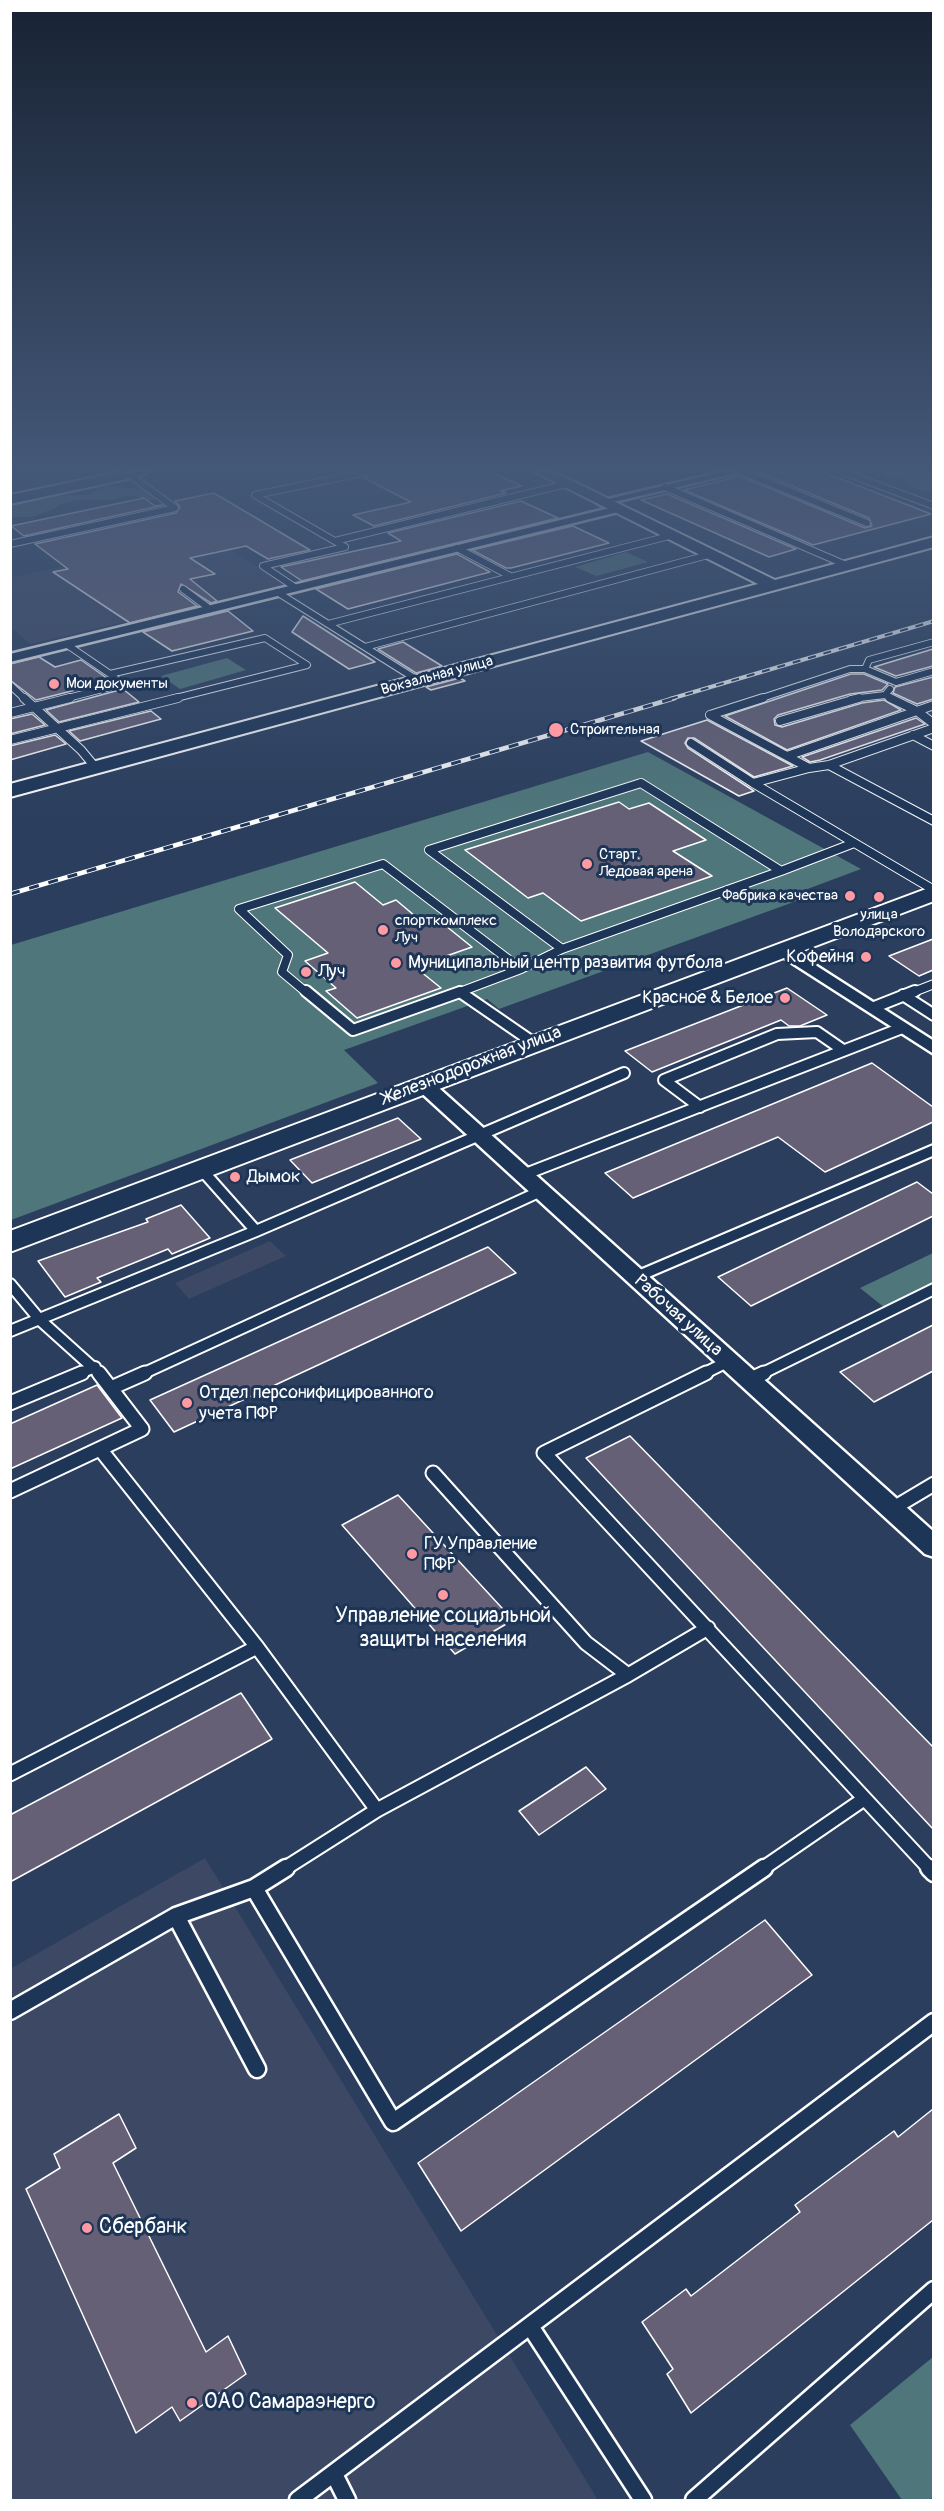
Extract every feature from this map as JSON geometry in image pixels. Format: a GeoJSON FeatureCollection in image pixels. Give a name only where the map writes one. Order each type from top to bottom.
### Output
{"type":"FeatureCollection","features":[{"type":"Feature","properties":{"kind":"street"},"geometry":{"type":"LineString","coordinates":[[10,658],[290,589]]}},
{"type":"Feature","properties":{"kind":"street","name":"Вокзальная улица"},"geometry":{"type":"LineString","coordinates":[[10,791],[757,589]]}},
{"type":"Feature","properties":{"kind":"street","name":"Железнодорожная улица"},"geometry":{"type":"LineString","coordinates":[[10,1242],[423,1084],[784,950],[933,891]]}},
{"type":"Feature","properties":{"kind":"street"},"geometry":{"type":"LineString","coordinates":[[784,950],[933,1049]]}},
{"type":"Feature","properties":{"kind":"street","name":"Рабочая улица"},"geometry":{"type":"LineString","coordinates":[[423,1084],[933,1547]]}},
{"type":"Feature","properties":{"kind":"lane"},"geometry":{"type":"LineString","coordinates":[[183,589],[210,609]]}},
{"type":"Feature","properties":{"kind":"lane"},"geometry":{"type":"LineString","coordinates":[[328,624],[466,589]]}},
{"type":"Feature","properties":{"kind":"lane"},"geometry":{"type":"LineString","coordinates":[[365,647],[581,589]]}},
{"type":"Feature","properties":{"kind":"lane"},"geometry":{"type":"LineString","coordinates":[[277,592],[419,681]]}},
{"type":"Feature","properties":{"kind":"lane"},"geometry":{"type":"LineString","coordinates":[[10,740],[307,665],[265,638],[110,674]]}},
{"type":"Feature","properties":{"kind":"lane"},"geometry":{"type":"LineString","coordinates":[[865,669],[870,660],[933,642]]}},
{"type":"Feature","properties":{"kind":"lane"},"geometry":{"type":"LineString","coordinates":[[10,712],[122,684],[66,644]]}},
{"type":"Feature","properties":{"kind":"lane"},"geometry":{"type":"LineString","coordinates":[[809,768],[710,715],[850,669],[865,669],[896,682]]}},
{"type":"Feature","properties":{"kind":"lane"},"geometry":{"type":"LineString","coordinates":[[885,695],[896,682],[933,671]]}},
{"type":"Feature","properties":{"kind":"lane"},"geometry":{"type":"LineString","coordinates":[[10,685],[81,750],[96,768]]}},
{"type":"Feature","properties":{"kind":"lane"},"geometry":{"type":"LineString","coordinates":[[753,783],[828,765],[933,726],[917,711],[885,695],[854,698],[780,721]]}},
{"type":"Feature","properties":{"kind":"lane"},"geometry":{"type":"LineString","coordinates":[[788,756],[933,705]]}},
{"type":"Feature","properties":{"kind":"lane"},"geometry":{"type":"LineString","coordinates":[[913,735],[933,746]]}},
{"type":"Feature","properties":{"kind":"lane"},"geometry":{"type":"LineString","coordinates":[[692,743],[753,783],[933,891]]}},
{"type":"Feature","properties":{"kind":"lane"},"geometry":{"type":"LineString","coordinates":[[828,765],[933,821]]}},
{"type":"Feature","properties":{"kind":"lane"},"geometry":{"type":"LineString","coordinates":[[562,949],[429,850],[641,783],[781,871]]}},
{"type":"Feature","properties":{"kind":"lane"},"geometry":{"type":"LineString","coordinates":[[521,969],[383,864],[239,909],[288,955],[282,972],[353,1030],[521,969],[562,949],[854,843]]}},
{"type":"Feature","properties":{"kind":"lane"},"geometry":{"type":"LineString","coordinates":[[872,1008],[933,984]]}},
{"type":"Feature","properties":{"kind":"lane"},"geometry":{"type":"LineString","coordinates":[[460,992],[534,1043]]}},
{"type":"Feature","properties":{"kind":"lane"},"geometry":{"type":"LineString","coordinates":[[903,995],[933,1015]]}},
{"type":"Feature","properties":{"kind":"lane"},"geometry":{"type":"LineString","coordinates":[[523,1175],[902,1028]]}},
{"type":"Feature","properties":{"kind":"lane"},"geometry":{"type":"LineString","coordinates":[[700,1107],[664,1080],[777,1034],[817,1032],[843,1050]]}},
{"type":"Feature","properties":{"kind":"lane"},"geometry":{"type":"LineString","coordinates":[[10,1331],[256,1231],[624,1073]]}},
{"type":"Feature","properties":{"kind":"lane"},"geometry":{"type":"LineString","coordinates":[[636,1277],[933,1150]]}},
{"type":"Feature","properties":{"kind":"lane"},"geometry":{"type":"LineString","coordinates":[[201,1169],[256,1231]]}},
{"type":"Feature","properties":{"kind":"lane"},"geometry":{"type":"LineString","coordinates":[[111,1388],[541,1191]]}},
{"type":"Feature","properties":{"kind":"lane"},"geometry":{"type":"LineString","coordinates":[[10,1284],[40,1320],[95,1367],[142,1429],[10,1491]]}},
{"type":"Feature","properties":{"kind":"lane"},"geometry":{"type":"LineString","coordinates":[[749,1380],[933,1289]]}},
{"type":"Feature","properties":{"kind":"lane"},"geometry":{"type":"LineString","coordinates":[[729,1361],[544,1453],[933,1873]]}},
{"type":"Feature","properties":{"kind":"lane"},"geometry":{"type":"LineString","coordinates":[[10,1403],[95,1367]]}},
{"type":"Feature","properties":{"kind":"lane"},"geometry":{"type":"LineString","coordinates":[[100,1449],[257,1647],[377,1810]]}},
{"type":"Feature","properties":{"kind":"lane"},"geometry":{"type":"LineString","coordinates":[[433,1473],[586,1643],[628,1675]]}},
{"type":"Feature","properties":{"kind":"lane"},"geometry":{"type":"LineString","coordinates":[[892,1509],[933,1484]]}},
{"type":"Feature","properties":{"kind":"lane"},"geometry":{"type":"LineString","coordinates":[[10,2011],[176,1916],[254,1888],[377,1810],[628,1675],[708,1628]]}},
{"type":"Feature","properties":{"kind":"lane"},"geometry":{"type":"LineString","coordinates":[[10,1774],[257,1647]]}},
{"type":"Feature","properties":{"kind":"lane"},"geometry":{"type":"LineString","coordinates":[[254,1888],[393,2122],[864,1799]]}},
{"type":"Feature","properties":{"kind":"lane"},"geometry":{"type":"LineString","coordinates":[[176,1916],[208,1972],[257,2069]]}},
{"type":"Feature","properties":{"kind":"lane"},"geometry":{"type":"LineString","coordinates":[[298,2500],[933,2022]]}},
{"type":"Feature","properties":{"kind":"lane"},"geometry":{"type":"LineString","coordinates":[[694,2500],[933,2290]]}},
{"type":"Feature","properties":{"kind":"lane"},"geometry":{"type":"LineString","coordinates":[[530,2326],[643,2500]]}},
{"type":"Feature","properties":{"kind":"lane"},"geometry":{"type":"LineString","coordinates":[[334,2474],[347,2500]]}},
{"type":"Feature","properties":{"kind":"shaded area"},"geometry":{"type":"Polygon","coordinates":[[[10,589],[264,589],[31,644],[11,628],[10,589]]]}},
{"type":"Feature","properties":{"kind":"shaded area"},"geometry":{"type":"Polygon","coordinates":[[[270,1241],[286,1256],[189,1299],[175,1283],[270,1241]]]}},
{"type":"Feature","properties":{"kind":"shaded area"},"geometry":{"type":"Polygon","coordinates":[[[205,1858],[598,2500],[11,2500],[10,1969],[205,1858]]]}},
{"type":"Feature","properties":{"kind":"green space"},"geometry":{"type":"Polygon","coordinates":[[[227,658],[246,670],[180,689],[161,676],[227,658]]]}},
{"type":"Feature","properties":{"kind":"green space","name":"Луч"},"geometry":{"type":"Polygon","coordinates":[[[648,752],[861,869],[794,894],[802,899],[499,1009],[487,999],[344,1050],[378,1083],[11,1220],[11,945],[648,752]]]}},
{"type":"Feature","properties":{"kind":"green space"},"geometry":{"type":"Polygon","coordinates":[[[933,1253],[933,1284],[885,1308],[860,1288],[933,1253]]]}},
{"type":"Feature","properties":{"kind":"green space"},"geometry":{"type":"Polygon","coordinates":[[[933,2357],[933,2497],[929,2500],[902,2500],[850,2425],[933,2357]]]}},
{"type":"Feature","properties":{"kind":"building"},"geometry":{"type":"Polygon","coordinates":[[[79,589],[179,589],[178,592],[197,606],[130,623],[79,589]]]}},
{"type":"Feature","properties":{"kind":"building"},"geometry":{"type":"Polygon","coordinates":[[[189,589],[202,589],[217,601],[211,603],[189,589]]]}},
{"type":"Feature","properties":{"kind":"building"},"geometry":{"type":"Polygon","coordinates":[[[316,589],[424,589],[348,609],[316,589]]]}},
{"type":"Feature","properties":{"kind":"building"},"geometry":{"type":"Polygon","coordinates":[[[228,611],[253,631],[172,651],[143,632],[228,611]]]}},
{"type":"Feature","properties":{"kind":"building"},"geometry":{"type":"Polygon","coordinates":[[[303,616],[375,662],[349,669],[292,632],[303,616]]]}},
{"type":"Feature","properties":{"kind":"building"},"geometry":{"type":"Polygon","coordinates":[[[403,642],[442,666],[416,673],[378,649],[403,642]]]}},
{"type":"Feature","properties":{"kind":"building"},"geometry":{"type":"Polygon","coordinates":[[[933,649],[933,666],[896,676],[874,667],[933,649]]]}},
{"type":"Feature","properties":{"kind":"building"},"geometry":{"type":"Polygon","coordinates":[[[39,657],[55,667],[81,660],[111,681],[36,700],[10,680],[10,664],[39,657]]]}},
{"type":"Feature","properties":{"kind":"building"},"geometry":{"type":"Polygon","coordinates":[[[851,674],[864,674],[888,684],[882,690],[850,694],[778,715],[774,719],[775,725],[782,727],[862,703],[884,700],[901,710],[787,750],[725,716],[851,674]]]}},
{"type":"Feature","properties":{"kind":"building"},"geometry":{"type":"Polygon","coordinates":[[[933,677],[933,699],[917,704],[893,693],[895,687],[933,677]]]}},
{"type":"Feature","properties":{"kind":"building"},"geometry":{"type":"Polygon","coordinates":[[[460,678],[465,681],[431,690],[426,687],[460,678]]]}},
{"type":"Feature","properties":{"kind":"building"},"geometry":{"type":"Polygon","coordinates":[[[123,689],[139,702],[59,722],[46,710],[123,689]]]}},
{"type":"Feature","properties":{"kind":"building"},"geometry":{"type":"Polygon","coordinates":[[[151,711],[161,719],[80,741],[69,731],[151,711]]]}},
{"type":"Feature","properties":{"kind":"building"},"geometry":{"type":"Polygon","coordinates":[[[32,714],[45,725],[10,734],[10,719],[32,714]]]}},
{"type":"Feature","properties":{"kind":"building"},"geometry":{"type":"Polygon","coordinates":[[[916,718],[925,724],[820,760],[810,762],[802,757],[916,718]]]}},
{"type":"Feature","properties":{"kind":"building"},"geometry":{"type":"Polygon","coordinates":[[[707,720],[793,766],[754,777],[694,738],[688,738],[685,743],[688,748],[754,791],[739,796],[641,741],[707,720]]]}},
{"type":"Feature","properties":{"kind":"building"},"geometry":{"type":"Polygon","coordinates":[[[55,735],[66,744],[10,760],[10,746],[55,735]]]}},
{"type":"Feature","properties":{"kind":"building","name":"Старт. Ледовая арена"},"geometry":{"type":"Polygon","coordinates":[[[619,802],[629,809],[649,803],[706,840],[673,851],[712,876],[581,921],[543,893],[528,898],[465,850],[619,802]]]}},
{"type":"Feature","properties":{"kind":"building"},"geometry":{"type":"Polygon","coordinates":[[[355,882],[383,905],[396,900],[428,927],[441,922],[472,947],[415,967],[441,988],[357,1018],[326,991],[336,988],[305,961],[328,953],[275,908],[355,882]]]}},
{"type":"Feature","properties":{"kind":"building"},"geometry":{"type":"Polygon","coordinates":[[[933,939],[933,970],[919,976],[889,956],[933,939]]]}},
{"type":"Feature","properties":{"kind":"building"},"geometry":{"type":"Polygon","coordinates":[[[787,988],[827,1015],[800,1026],[789,1026],[781,1020],[652,1072],[625,1051],[787,988]]]}},
{"type":"Feature","properties":{"kind":"building"},"geometry":{"type":"Polygon","coordinates":[[[872,1063],[933,1107],[933,1122],[825,1172],[778,1137],[633,1198],[605,1173],[872,1063]]]}},
{"type":"Feature","properties":{"kind":"building"},"geometry":{"type":"Polygon","coordinates":[[[398,1118],[421,1139],[312,1183],[290,1160],[398,1118]]]}},
{"type":"Feature","properties":{"kind":"building"},"geometry":{"type":"Polygon","coordinates":[[[917,1182],[933,1194],[933,1216],[751,1306],[718,1277],[917,1182]]]}},
{"type":"Feature","properties":{"kind":"building"},"geometry":{"type":"Polygon","coordinates":[[[181,1205],[210,1238],[172,1254],[168,1249],[97,1278],[101,1282],[65,1297],[38,1261],[148,1222],[146,1219],[181,1205]]]}},
{"type":"Feature","properties":{"kind":"building"},"geometry":{"type":"Polygon","coordinates":[[[488,1247],[516,1273],[174,1432],[150,1400],[488,1247]]]}},
{"type":"Feature","properties":{"kind":"building"},"geometry":{"type":"Polygon","coordinates":[[[933,1325],[933,1371],[874,1402],[840,1372],[933,1325]]]}},
{"type":"Feature","properties":{"kind":"building"},"geometry":{"type":"Polygon","coordinates":[[[97,1385],[122,1418],[10,1469],[10,1424],[97,1385]]]}},
{"type":"Feature","properties":{"kind":"building"},"geometry":{"type":"Polygon","coordinates":[[[630,1436],[933,1747],[933,1829],[586,1458],[630,1436]]]}},
{"type":"Feature","properties":{"kind":"building"},"geometry":{"type":"Polygon","coordinates":[[[398,1495],[513,1620],[455,1654],[342,1525],[398,1495]]]}},
{"type":"Feature","properties":{"kind":"building"},"geometry":{"type":"Polygon","coordinates":[[[241,1693],[272,1739],[10,1882],[10,1815],[241,1693]]]}},
{"type":"Feature","properties":{"kind":"building"},"geometry":{"type":"Polygon","coordinates":[[[586,1767],[606,1789],[539,1835],[519,1811],[586,1767]]]}},
{"type":"Feature","properties":{"kind":"building"},"geometry":{"type":"Polygon","coordinates":[[[765,1920],[812,1975],[461,2231],[418,2163],[765,1920]]]}},
{"type":"Feature","properties":{"kind":"building"},"geometry":{"type":"Polygon","coordinates":[[[933,2109],[933,2220],[691,2413],[667,2374],[673,2369],[642,2322],[686,2289],[691,2296],[800,2212],[795,2205],[894,2131],[898,2137],[933,2109]]]}},
{"type":"Feature","properties":{"kind":"building"},"geometry":{"type":"Polygon","coordinates":[[[119,2114],[136,2148],[113,2163],[206,2352],[228,2336],[246,2374],[180,2421],[172,2407],[136,2433],[26,2189],[60,2168],[54,2154],[119,2114]]]}},
{"type":"Feature","properties":{"kind":"railway"},"geometry":{"type":"LineString","coordinates":[[670,699],[934,621]]}},
{"type":"Feature","properties":{"kind":"railway"},"geometry":{"type":"LineString","coordinates":[[10,894],[675,698]]}},
{"type":"Feature","properties":{"kind":"place","name":"Мои документы"},"geometry":{"type":"Point","coordinates":[54,684]}},
{"type":"Feature","properties":{"kind":"place","name":"Строительная"},"geometry":{"type":"Point","coordinates":[556,730]}},
{"type":"Feature","properties":{"kind":"place","name":"Старт. Ледовая арена"},"geometry":{"type":"Point","coordinates":[587,864]}},
{"type":"Feature","properties":{"kind":"place","name":"Фабрика качества"},"geometry":{"type":"Point","coordinates":[850,896]}},
{"type":"Feature","properties":{"kind":"place","name":"улица Володарского"},"geometry":{"type":"Point","coordinates":[879,897]}},
{"type":"Feature","properties":{"kind":"place","name":"спорткомплекс Луч"},"geometry":{"type":"Point","coordinates":[383,930]}},
{"type":"Feature","properties":{"kind":"place","name":"Кофейня"},"geometry":{"type":"Point","coordinates":[866,957]}},
{"type":"Feature","properties":{"kind":"place","name":"Муниципальный центр развития футбола"},"geometry":{"type":"Point","coordinates":[396,963]}},
{"type":"Feature","properties":{"kind":"place","name":"Луч"},"geometry":{"type":"Point","coordinates":[306,972]}},
{"type":"Feature","properties":{"kind":"place","name":"Красное & Белое"},"geometry":{"type":"Point","coordinates":[785,998]}},
{"type":"Feature","properties":{"kind":"place","name":"Дымок"},"geometry":{"type":"Point","coordinates":[235,1177]}},
{"type":"Feature","properties":{"kind":"place","name":"Отдел персонифицированного учета ПФР"},"geometry":{"type":"Point","coordinates":[187,1403]}},
{"type":"Feature","properties":{"kind":"place","name":"ГУ Управление ПФР"},"geometry":{"type":"Point","coordinates":[412,1554]}},
{"type":"Feature","properties":{"kind":"place","name":"Управление социальной защиты населения"},"geometry":{"type":"Point","coordinates":[443,1595]}},
{"type":"Feature","properties":{"kind":"place","name":"Сбербанк"},"geometry":{"type":"Point","coordinates":[87,2228]}},
{"type":"Feature","properties":{"kind":"place","name":"ОАО Самараэнерго"},"geometry":{"type":"Point","coordinates":[192,2403]}}]}
